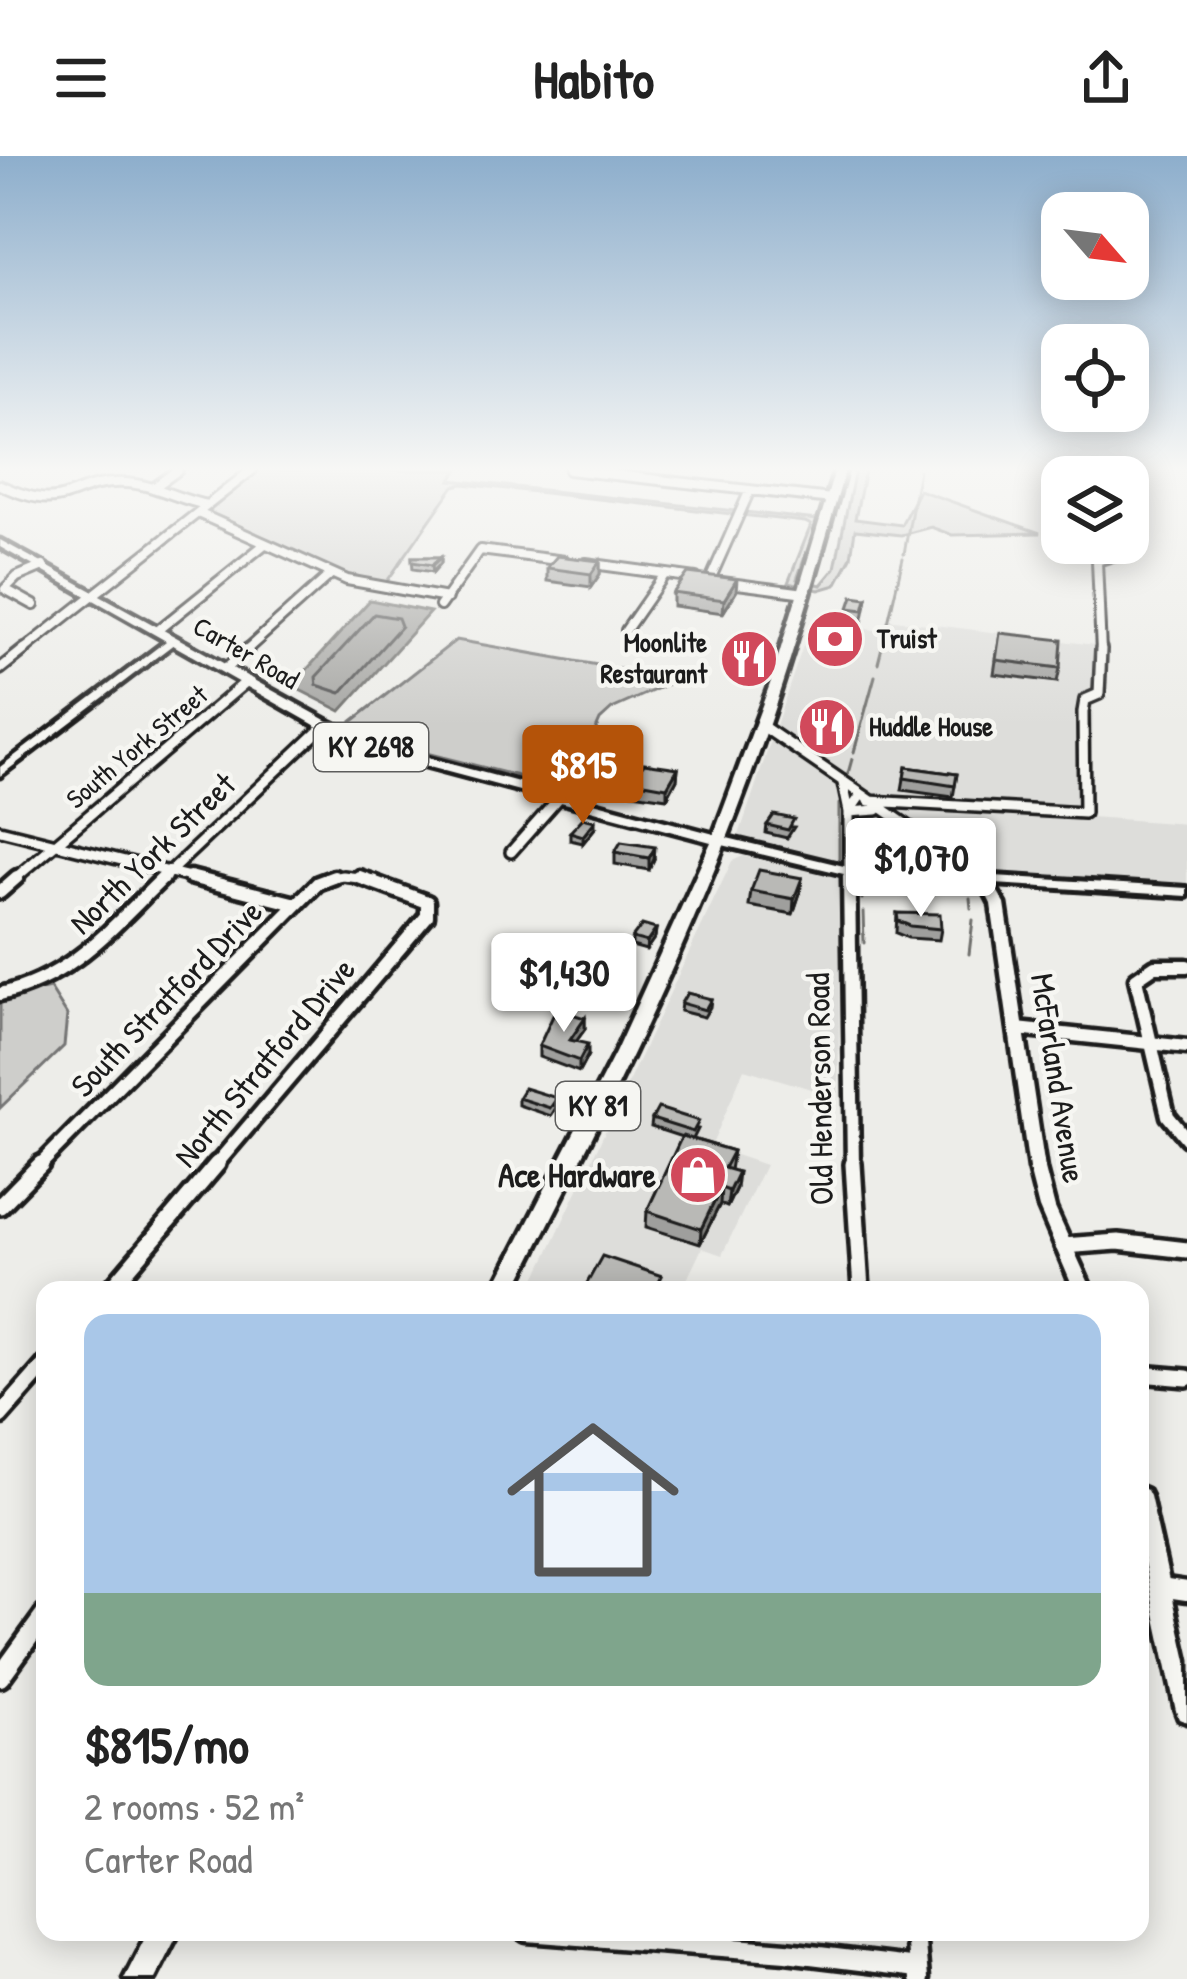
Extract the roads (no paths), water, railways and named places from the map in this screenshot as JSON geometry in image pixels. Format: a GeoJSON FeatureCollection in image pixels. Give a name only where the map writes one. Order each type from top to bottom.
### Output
{"type":"FeatureCollection","features":[{"type":"Feature","properties":{"kind":"main road","name":"Carter Road"},"geometry":{"type":"LineString","coordinates":[[23,555],[325,725],[400,757],[848,871],[1187,892]]}},
{"type":"Feature","properties":{"kind":"main road","name":"KY 81"},"geometry":{"type":"LineString","coordinates":[[509,1281],[621,1061],[762,742],[816,555]]}},
{"type":"Feature","properties":{"kind":"main road"},"geometry":{"type":"LineString","coordinates":[[140,1979],[159,1941]]}},
{"type":"Feature","properties":{"kind":"street"},"geometry":{"type":"LineString","coordinates":[[0,669],[147,555]]}},
{"type":"Feature","properties":{"kind":"street"},"geometry":{"type":"LineString","coordinates":[[158,630],[251,555]]}},
{"type":"Feature","properties":{"kind":"street"},"geometry":{"type":"LineString","coordinates":[[289,555],[365,586],[444,602],[477,555]]}},
{"type":"Feature","properties":{"kind":"street"},"geometry":{"type":"LineString","coordinates":[[520,555],[805,592]]}},
{"type":"Feature","properties":{"kind":"street"},"geometry":{"type":"LineString","coordinates":[[710,580],[721,555]]}},
{"type":"Feature","properties":{"kind":"street"},"geometry":{"type":"LineString","coordinates":[[849,812],[865,798],[1084,813],[1083,712],[1085,700],[1099,694],[1102,681],[1097,564]]}},
{"type":"Feature","properties":{"kind":"street"},"geometry":{"type":"LineString","coordinates":[[34,605],[5,588],[43,566]]}},
{"type":"Feature","properties":{"kind":"street","name":"South York Street"},"geometry":{"type":"LineString","coordinates":[[226,669],[331,574]]}},
{"type":"Feature","properties":{"kind":"street"},"geometry":{"type":"LineString","coordinates":[[626,630],[664,574]]}},
{"type":"Feature","properties":{"kind":"street"},"geometry":{"type":"LineString","coordinates":[[0,773],[174,640]]}},
{"type":"Feature","properties":{"kind":"street"},"geometry":{"type":"LineString","coordinates":[[0,655],[16,658]]}},
{"type":"Feature","properties":{"kind":"street","name":"South York Street"},"geometry":{"type":"LineString","coordinates":[[0,892],[247,681]]}},
{"type":"Feature","properties":{"kind":"street","name":"North York Street"},"geometry":{"type":"LineString","coordinates":[[0,994],[32,987],[68,969],[325,725]]}},
{"type":"Feature","properties":{"kind":"street"},"geometry":{"type":"LineString","coordinates":[[762,742],[794,752]]}},
{"type":"Feature","properties":{"kind":"street"},"geometry":{"type":"LineString","coordinates":[[762,742],[794,752],[984,878]]}},
{"type":"Feature","properties":{"kind":"street","name":"Old Henderson Road"},"geometry":{"type":"LineString","coordinates":[[843,783],[849,812],[853,1198],[860,1281]]}},
{"type":"Feature","properties":{"kind":"street"},"geometry":{"type":"LineString","coordinates":[[511,852],[558,799]]}},
{"type":"Feature","properties":{"kind":"street"},"geometry":{"type":"LineString","coordinates":[[849,812],[881,810]]}},
{"type":"Feature","properties":{"kind":"street"},"geometry":{"type":"LineString","coordinates":[[0,830],[296,904]]}},
{"type":"Feature","properties":{"kind":"street","name":"South Stratford Drive"},"geometry":{"type":"LineString","coordinates":[[0,1206],[296,904],[332,875],[389,887]]}},
{"type":"Feature","properties":{"kind":"street","name":"McFarland Avenue"},"geometry":{"type":"LineString","coordinates":[[984,878],[998,904],[1037,1169],[1079,1281]]}},
{"type":"Feature","properties":{"kind":"street","name":"North Stratford Drive"},"geometry":{"type":"LineString","coordinates":[[118,1281],[427,916],[427,902],[389,887]]}},
{"type":"Feature","properties":{"kind":"street"},"geometry":{"type":"LineString","coordinates":[[1187,966],[1155,966],[1136,979],[1168,1117],[1187,1139]]}},
{"type":"Feature","properties":{"kind":"street"},"geometry":{"type":"LineString","coordinates":[[1017,1029],[1187,1047]]}},
{"type":"Feature","properties":{"kind":"street"},"geometry":{"type":"LineString","coordinates":[[1063,1246],[1118,1242],[1187,1250]]}},
{"type":"Feature","properties":{"kind":"street"},"geometry":{"type":"LineString","coordinates":[[0,1416],[36,1375]]}},
{"type":"Feature","properties":{"kind":"street"},"geometry":{"type":"LineString","coordinates":[[1149,1375],[1187,1378]]}},
{"type":"Feature","properties":{"kind":"street"},"geometry":{"type":"LineString","coordinates":[[1149,1537],[1187,1711]]}},
{"type":"Feature","properties":{"kind":"street"},"geometry":{"type":"LineString","coordinates":[[1160,1587],[1187,1591]]}},
{"type":"Feature","properties":{"kind":"street"},"geometry":{"type":"LineString","coordinates":[[0,1677],[36,1627]]}},
{"type":"Feature","properties":{"kind":"street"},"geometry":{"type":"LineString","coordinates":[[644,1941],[786,1952],[919,1974],[916,1941]]}},
{"type":"Feature","properties":{"kind":"water"},"geometry":{"type":"Polygon","coordinates":[[[370,600],[430,612],[341,711],[292,686],[370,600]]]}},
{"type":"Feature","properties":{"kind":"waterway"},"geometry":{"type":"LineString","coordinates":[[887,627],[903,558]]}},
{"type":"Feature","properties":{"kind":"waterway"},"geometry":{"type":"LineString","coordinates":[[878,663],[886,631]]}},
{"type":"Feature","properties":{"kind":"waterway"},"geometry":{"type":"LineString","coordinates":[[854,752],[875,676]]}},
{"type":"Feature","properties":{"kind":"waterway"},"geometry":{"type":"LineString","coordinates":[[847,777],[852,759]]}},
{"type":"Feature","properties":{"kind":"waterway"},"geometry":{"type":"LineString","coordinates":[[839,804],[839,860]]}},
{"type":"Feature","properties":{"kind":"waterway"},"geometry":{"type":"LineString","coordinates":[[862,890],[892,892]]}},
{"type":"Feature","properties":{"kind":"waterway"},"geometry":{"type":"LineString","coordinates":[[862,890],[862,899]]}},
{"type":"Feature","properties":{"kind":"waterway"},"geometry":{"type":"LineString","coordinates":[[970,898],[971,908]]}},
{"type":"Feature","properties":{"kind":"waterway"},"geometry":{"type":"LineString","coordinates":[[863,912],[864,943]]}},
{"type":"Feature","properties":{"kind":"waterway"},"geometry":{"type":"LineString","coordinates":[[969,954],[973,920]]}},
{"type":"Feature","properties":{"kind":"place","name":"Truist"},"geometry":{"type":"Point","coordinates":[835,639]}},
{"type":"Feature","properties":{"kind":"place","name":"Moonlite Restaurant"},"geometry":{"type":"Point","coordinates":[749,659]}},
{"type":"Feature","properties":{"kind":"place","name":"Huddle House"},"geometry":{"type":"Point","coordinates":[827,727]}},
{"type":"Feature","properties":{"kind":"place","name":"Ace Hardware"},"geometry":{"type":"Point","coordinates":[698,1175]}}]}
